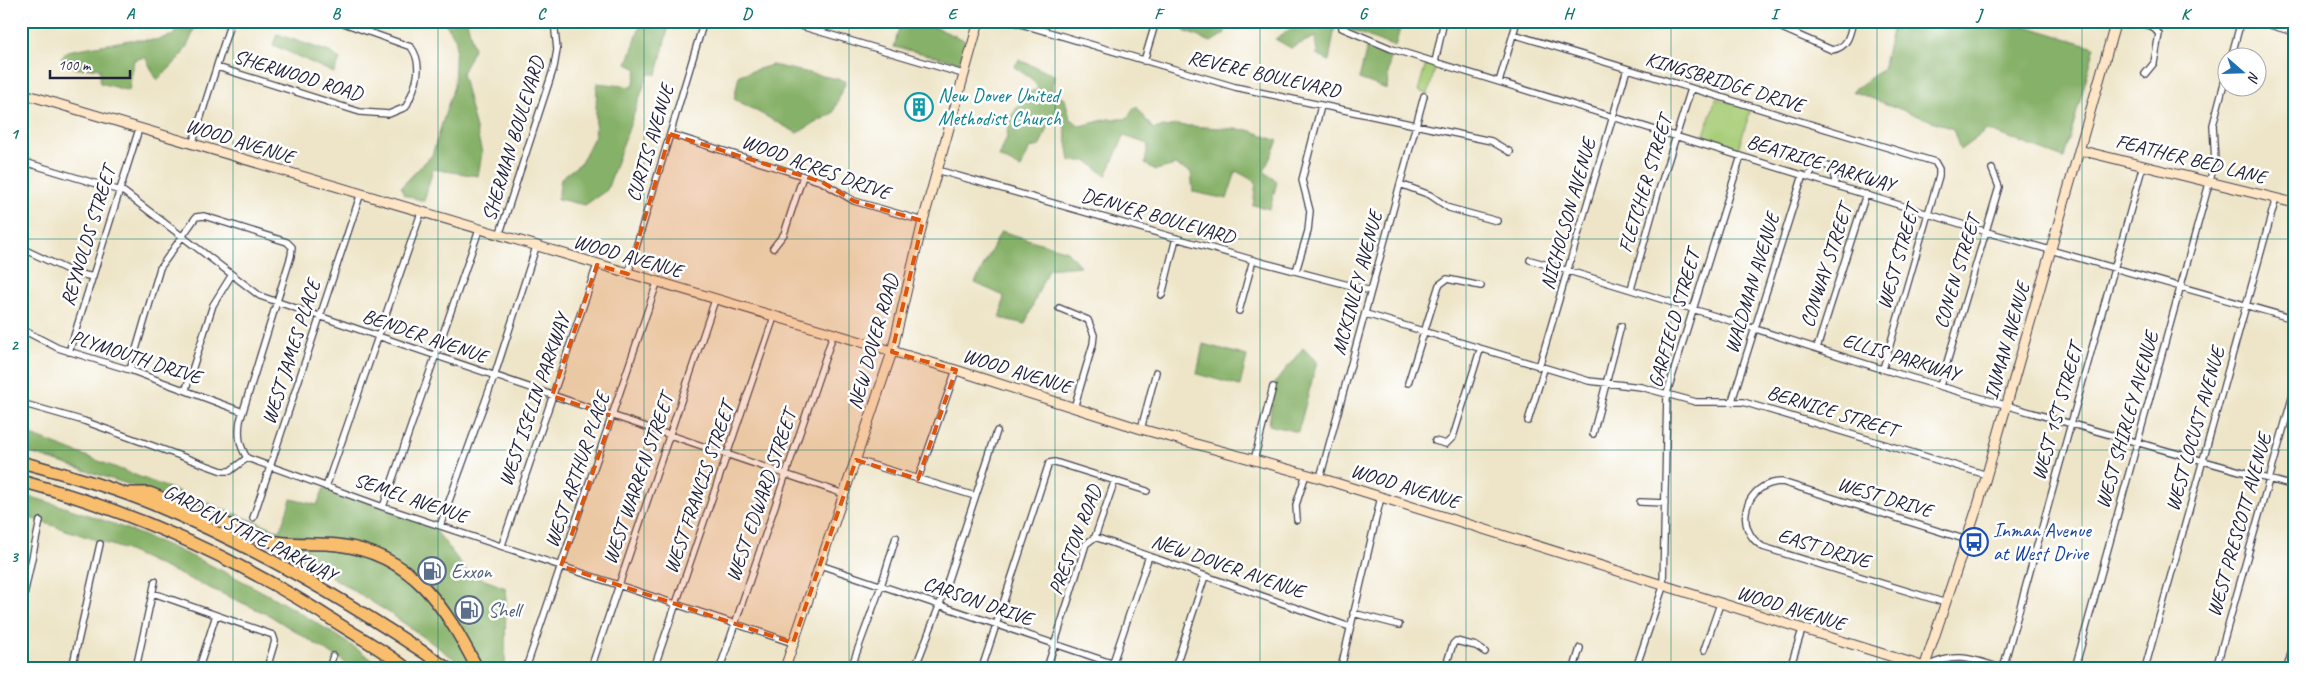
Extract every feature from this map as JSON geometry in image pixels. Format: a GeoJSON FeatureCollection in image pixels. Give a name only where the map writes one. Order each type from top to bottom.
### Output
{"type":"FeatureCollection","features":[{"type":"Feature","properties":{"kind":"highway","name":"GARDEN STATE PARKWAY"},"geometry":{"type":"LineString","coordinates":[[21,462],[124,493],[204,528],[285,568],[371,616],[447,668]]}},
{"type":"Feature","properties":{"kind":"highway","name":"GARDEN STATE PARKWAY"},"geometry":{"type":"LineString","coordinates":[[21,481],[111,509],[219,555],[288,591],[406,668]]}},
{"type":"Feature","properties":{"kind":"highway"},"geometry":{"type":"LineString","coordinates":[[124,493],[148,493],[266,540],[295,544],[338,545],[376,553],[393,562],[424,587],[450,618],[477,668]]}},
{"type":"Feature","properties":{"kind":"street"},"geometry":{"type":"LineString","coordinates":[[192,144],[231,21]]}},
{"type":"Feature","properties":{"kind":"street","name":"SHERWOOD ROAD"},"geometry":{"type":"LineString","coordinates":[[216,67],[360,112],[389,114],[406,108],[420,69],[419,60],[411,47],[338,21]]}},
{"type":"Feature","properties":{"kind":"street","name":"SHERMAN BOULEVARD"},"geometry":{"type":"LineString","coordinates":[[499,236],[554,68],[557,50],[554,21]]}},
{"type":"Feature","properties":{"kind":"street","name":"CURTIS AVENUE"},"geometry":{"type":"LineString","coordinates":[[628,274],[704,21]]}},
{"type":"Feature","properties":{"kind":"street"},"geometry":{"type":"LineString","coordinates":[[784,21],[963,74]]}},
{"type":"Feature","properties":{"kind":"street","name":"NEW DOVER ROAD"},"geometry":{"type":"LineString","coordinates":[[785,668],[892,352],[922,222],[979,21]]}},
{"type":"Feature","properties":{"kind":"street","name":"REVERE BOULEVARD"},"geometry":{"type":"LineString","coordinates":[[1011,21],[1235,87],[1491,141],[1510,152]]}},
{"type":"Feature","properties":{"kind":"street"},"geometry":{"type":"LineString","coordinates":[[1144,61],[1156,21]]}},
{"type":"Feature","properties":{"kind":"street"},"geometry":{"type":"LineString","coordinates":[[1435,62],[1444,21]]}},
{"type":"Feature","properties":{"kind":"street"},"geometry":{"type":"LineString","coordinates":[[1499,82],[1517,21]]}},
{"type":"Feature","properties":{"kind":"street"},"geometry":{"type":"LineString","coordinates":[[1766,21],[1832,50],[1840,48],[1846,43],[1853,21]]}},
{"type":"Feature","properties":{"kind":"street","name":"INMAN AVENUE"},"geometry":{"type":"LineString","coordinates":[[1925,667],[1968,540],[2116,21]]}},
{"type":"Feature","properties":{"kind":"street"},"geometry":{"type":"LineString","coordinates":[[2131,21],[2152,26],[2159,34],[2154,63],[2145,74]]}},
{"type":"Feature","properties":{"kind":"street"},"geometry":{"type":"LineString","coordinates":[[2233,48],[2241,21]]}},
{"type":"Feature","properties":{"kind":"street"},"geometry":{"type":"LineString","coordinates":[[2256,21],[2294,32]]}},
{"type":"Feature","properties":{"kind":"street","name":"BEATRICE PARKWAY"},"geometry":{"type":"LineString","coordinates":[[1342,28],[1392,49],[1987,232],[2294,319]]}},
{"type":"Feature","properties":{"kind":"street","name":"KINGSBRIDGE DRIVE"},"geometry":{"type":"LineString","coordinates":[[1513,34],[1928,160]]}},
{"type":"Feature","properties":{"kind":"street","name":"NICHOLSON AVENUE"},"geometry":{"type":"LineString","coordinates":[[1528,421],[1568,271],[1627,69]]}},
{"type":"Feature","properties":{"kind":"street","name":"FLETCHER STREET"},"geometry":{"type":"LineString","coordinates":[[1631,289],[1691,89]]}},
{"type":"Feature","properties":{"kind":"street","name":"WOOD AVENUE"},"geometry":{"type":"LineString","coordinates":[[21,93],[420,214],[956,370],[1141,429],[1320,478],[1925,667]]}},
{"type":"Feature","properties":{"kind":"street","name":"MCKINLEY AVENUE"},"geometry":{"type":"LineString","coordinates":[[1320,478],[1424,96]]}},
{"type":"Feature","properties":{"kind":"street","name":"WEST SHIRLEY AVENUE"},"geometry":{"type":"LineString","coordinates":[[2075,668],[2210,182],[2216,153],[2213,125],[2220,98]]}},
{"type":"Feature","properties":{"kind":"street"},"geometry":{"type":"LineString","coordinates":[[1296,271],[1308,231],[1310,211],[1302,180],[1321,106]]}},
{"type":"Feature","properties":{"kind":"street","name":"REYNOLDS STREET"},"geometry":{"type":"LineString","coordinates":[[69,352],[139,129]]}},
{"type":"Feature","properties":{"kind":"street","name":"WOOD ACRES DRIVE"},"geometry":{"type":"LineString","coordinates":[[670,134],[827,184],[854,201],[922,222]]}},
{"type":"Feature","properties":{"kind":"street","name":"FEATHER BED LANE"},"geometry":{"type":"LineString","coordinates":[[2079,150],[2294,202]]}},
{"type":"Feature","properties":{"kind":"street","name":"GARFIELD STREET"},"geometry":{"type":"LineString","coordinates":[[1636,668],[1664,587],[1667,393],[1691,310],[1741,156]]}},
{"type":"Feature","properties":{"kind":"street","name":"WEST STREET"},"geometry":{"type":"LineString","coordinates":[[1883,369],[1940,172],[1938,165],[1928,160]]}},
{"type":"Feature","properties":{"kind":"street","name":"BENDER AVENUE"},"geometry":{"type":"LineString","coordinates":[[21,161],[120,190],[231,276],[260,296],[494,377],[844,494]]}},
{"type":"Feature","properties":{"kind":"street"},"geometry":{"type":"LineString","coordinates":[[1806,176],[1815,167],[1822,164],[1829,166],[1833,172],[1836,185]]}},
{"type":"Feature","properties":{"kind":"street","name":"WEST 1ST STREET"},"geometry":{"type":"LineString","coordinates":[[2001,668],[2143,166]]}},
{"type":"Feature","properties":{"kind":"street","name":"CONEN STREET"},"geometry":{"type":"LineString","coordinates":[[1940,386],[2000,187],[1992,169]]}},
{"type":"Feature","properties":{"kind":"street","name":"DENVER BOULEVARD"},"geometry":{"type":"LineString","coordinates":[[937,170],[1253,260],[1371,291]]}},
{"type":"Feature","properties":{"kind":"street"},"geometry":{"type":"LineString","coordinates":[[773,248],[784,234],[803,176]]}},
{"type":"Feature","properties":{"kind":"street","name":"WALDMAN AVENUE"},"geometry":{"type":"LineString","coordinates":[[1732,401],[1806,176]]}},
{"type":"Feature","properties":{"kind":"street"},"geometry":{"type":"LineString","coordinates":[[1400,184],[1430,195],[1449,208],[1497,222]]}},
{"type":"Feature","properties":{"kind":"street","name":"CONWAY STREET"},"geometry":{"type":"LineString","coordinates":[[1817,348],[1866,194]]}},
{"type":"Feature","properties":{"kind":"street","name":"WEST JAMES PLACE"},"geometry":{"type":"LineString","coordinates":[[253,518],[360,196]]}},
{"type":"Feature","properties":{"kind":"street","name":"WEST LOCUST AVENUE"},"geometry":{"type":"LineString","coordinates":[[2145,668],[2276,198]]}},
{"type":"Feature","properties":{"kind":"street"},"geometry":{"type":"LineString","coordinates":[[326,487],[420,214]]}},
{"type":"Feature","properties":{"kind":"street"},"geometry":{"type":"LineString","coordinates":[[21,403],[84,421],[222,470],[230,471],[246,458],[241,449],[238,434],[291,256],[292,246],[287,242],[204,216],[196,218],[181,236],[160,268],[130,370]]}},
{"type":"Feature","properties":{"kind":"street"},"geometry":{"type":"LineString","coordinates":[[383,506],[479,230]]}},
{"type":"Feature","properties":{"kind":"street"},"geometry":{"type":"LineString","coordinates":[[1162,295],[1176,238]]}},
{"type":"Feature","properties":{"kind":"street"},"geometry":{"type":"LineString","coordinates":[[440,526],[494,377],[536,247]]}},
{"type":"Feature","properties":{"kind":"street"},"geometry":{"type":"LineString","coordinates":[[21,248],[72,272],[93,277]]}},
{"type":"Feature","properties":{"kind":"street"},"geometry":{"type":"LineString","coordinates":[[1239,311],[1253,260]]}},
{"type":"Feature","properties":{"kind":"street","name":"ELLIS PARKWAY"},"geometry":{"type":"LineString","coordinates":[[1530,260],[1631,289],[1691,310],[2006,406],[2294,486]]}},
{"type":"Feature","properties":{"kind":"street","name":"WEST ISELIN PARKWAY"},"geometry":{"type":"LineString","coordinates":[[502,545],[597,265]]}},
{"type":"Feature","properties":{"kind":"street"},"geometry":{"type":"LineString","coordinates":[[186,389],[213,305],[231,276]]}},
{"type":"Feature","properties":{"kind":"street"},"geometry":{"type":"LineString","coordinates":[[1408,383],[1438,285],[1442,281],[1452,279],[1481,286]]}},
{"type":"Feature","properties":{"kind":"street","name":"WEST ARTHUR PLACE"},"geometry":{"type":"LineString","coordinates":[[526,668],[657,283]]}},
{"type":"Feature","properties":{"kind":"street","name":"WEST WARREN STREET"},"geometry":{"type":"LineString","coordinates":[[591,668],[715,300]]}},
{"type":"Feature","properties":{"kind":"street"},"geometry":{"type":"LineString","coordinates":[[1059,308],[1088,320],[1094,335],[1074,408]]}},
{"type":"Feature","properties":{"kind":"street"},"geometry":{"type":"LineString","coordinates":[[1366,314],[1424,330],[1480,350],[1589,381],[1606,382],[1667,393]]}},
{"type":"Feature","properties":{"kind":"street","name":"WEST FRANCIS STREET"},"geometry":{"type":"LineString","coordinates":[[654,668],[774,317]]}},
{"type":"Feature","properties":{"kind":"street"},"geometry":{"type":"LineString","coordinates":[[1593,434],[1621,326]]}},
{"type":"Feature","properties":{"kind":"street","name":"PLYMOUTH DRIVE"},"geometry":{"type":"LineString","coordinates":[[21,329],[69,352],[186,389],[243,412]]}},
{"type":"Feature","properties":{"kind":"street","name":"WEST EDWARD STREET"},"geometry":{"type":"LineString","coordinates":[[720,668],[833,334]]}},
{"type":"Feature","properties":{"kind":"street"},"geometry":{"type":"LineString","coordinates":[[1435,441],[1446,444],[1452,437],[1480,350]]}},
{"type":"Feature","properties":{"kind":"street"},"geometry":{"type":"LineString","coordinates":[[918,479],[956,370]]}},
{"type":"Feature","properties":{"kind":"street"},"geometry":{"type":"LineString","coordinates":[[1141,429],[1156,372]]}},
{"type":"Feature","properties":{"kind":"street"},"geometry":{"type":"LineString","coordinates":[[1254,460],[1273,388]]}},
{"type":"Feature","properties":{"kind":"street","name":"WEST PRESCOTT AVENUE"},"geometry":{"type":"LineString","coordinates":[[2216,668],[2294,391]]}},
{"type":"Feature","properties":{"kind":"street","name":"BERNICE STREET"},"geometry":{"type":"LineString","coordinates":[[1667,393],[1696,402],[1743,402],[1986,475]]}},
{"type":"Feature","properties":{"kind":"street"},"geometry":{"type":"LineString","coordinates":[[915,668],[940,604],[997,431]]}},
{"type":"Feature","properties":{"kind":"street","name":"SEMEL AVENUE"},"geometry":{"type":"LineString","coordinates":[[246,458],[440,526],[794,643]]}},
{"type":"Feature","properties":{"kind":"street"},"geometry":{"type":"LineString","coordinates":[[856,460],[975,496]]}},
{"type":"Feature","properties":{"kind":"street"},"geometry":{"type":"LineString","coordinates":[[982,668],[1044,474],[1049,464],[1055,462],[1147,491]]}},
{"type":"Feature","properties":{"kind":"street"},"geometry":{"type":"LineString","coordinates":[[1297,520],[1296,505],[1306,474]]}},
{"type":"Feature","properties":{"kind":"street","name":"PRESTON ROAD"},"geometry":{"type":"LineString","coordinates":[[1047,668],[1086,544],[1095,537],[1115,480]]}},
{"type":"Feature","properties":{"kind":"street","name":"EAST DRIVE"},"geometry":{"type":"LineString","coordinates":[[1792,485],[1778,482],[1764,486],[1753,494],[1747,504],[1745,514],[1747,528],[1760,545],[1946,602]]}},
{"type":"Feature","properties":{"kind":"street","name":"WEST DRIVE"},"geometry":{"type":"LineString","coordinates":[[1792,485],[1968,540]]}},
{"type":"Feature","properties":{"kind":"street"},"geometry":{"type":"LineString","coordinates":[[1342,667],[1381,497]]}},
{"type":"Feature","properties":{"kind":"street"},"geometry":{"type":"LineString","coordinates":[[1640,502],[1665,503]]}},
{"type":"Feature","properties":{"kind":"street"},"geometry":{"type":"LineString","coordinates":[[21,609],[40,521]]}},
{"type":"Feature","properties":{"kind":"street"},"geometry":{"type":"LineString","coordinates":[[850,668],[881,586],[896,537]]}},
{"type":"Feature","properties":{"kind":"street","name":"NEW DOVER AVENUE"},"geometry":{"type":"LineString","coordinates":[[1095,537],[1350,627]]}},
{"type":"Feature","properties":{"kind":"street"},"geometry":{"type":"LineString","coordinates":[[72,668],[100,544]]}},
{"type":"Feature","properties":{"kind":"street"},"geometry":{"type":"LineString","coordinates":[[1111,665],[1149,556]]}},
{"type":"Feature","properties":{"kind":"street","name":"CARSON DRIVE"},"geometry":{"type":"LineString","coordinates":[[820,565],[940,604],[1111,665],[1126,668]]}},
{"type":"Feature","properties":{"kind":"street"},"geometry":{"type":"LineString","coordinates":[[1175,668],[1205,576]]}},
{"type":"Feature","properties":{"kind":"street"},"geometry":{"type":"LineString","coordinates":[[136,668],[155,581]]}},
{"type":"Feature","properties":{"kind":"street"},"geometry":{"type":"LineString","coordinates":[[153,593],[275,636],[267,668]]}},
{"type":"Feature","properties":{"kind":"street"},"geometry":{"type":"LineString","coordinates":[[1704,650],[1720,604]]}},
{"type":"Feature","properties":{"kind":"street"},"geometry":{"type":"LineString","coordinates":[[1353,613],[1399,625]]}},
{"type":"Feature","properties":{"kind":"street"},"geometry":{"type":"LineString","coordinates":[[199,668],[216,615]]}},
{"type":"Feature","properties":{"kind":"street"},"geometry":{"type":"LineString","coordinates":[[1790,668],[1802,630]]}},
{"type":"Feature","properties":{"kind":"street"},"geometry":{"type":"LineString","coordinates":[[1445,668],[1456,641],[1476,646],[1485,652]]}},
{"type":"Feature","properties":{"kind":"street"},"geometry":{"type":"LineString","coordinates":[[2287,668],[2294,643]]}},
{"type":"Feature","properties":{"kind":"street"},"geometry":{"type":"LineString","coordinates":[[1574,668],[1580,648]]}},
{"type":"Feature","properties":{"kind":"street"},"geometry":{"type":"LineString","coordinates":[[329,668],[332,656]]}},
{"type":"Feature","properties":{"kind":"street"},"geometry":{"type":"LineString","coordinates":[[1925,667],[1939,660],[1968,657],[2001,668]]}},
{"type":"Feature","properties":{"kind":"highlighted area"},"geometry":{"type":"Polygon","coordinates":[[[670,134],[822,182],[854,201],[923,221],[892,352],[956,370],[918,479],[856,460],[793,643],[561,566],[612,416],[552,396],[597,265],[628,274],[670,134]]]}},
{"type":"Feature","properties":{"kind":"green space"},"geometry":{"type":"Polygon","coordinates":[[[179,21],[197,21],[182,54],[157,80],[145,57],[134,60],[129,91],[100,83],[100,68],[77,69],[61,59],[67,51],[130,40],[155,40],[174,35],[179,21]]]}},
{"type":"Feature","properties":{"kind":"green space"},"geometry":{"type":"Polygon","coordinates":[[[444,21],[467,21],[474,49],[462,73],[482,153],[478,176],[433,169],[424,201],[404,195],[401,187],[432,155],[454,86],[456,40],[444,21]]]}},
{"type":"Feature","properties":{"kind":"green space"},"geometry":{"type":"Polygon","coordinates":[[[642,21],[670,21],[657,74],[648,74],[607,190],[585,205],[558,199],[561,178],[581,163],[595,135],[597,83],[633,87],[637,69],[627,64],[642,21]]]}},
{"type":"Feature","properties":{"kind":"green space"},"geometry":{"type":"Polygon","coordinates":[[[901,21],[920,21],[967,41],[964,63],[894,47],[901,21]]]}},
{"type":"Feature","properties":{"kind":"green space"},"geometry":{"type":"Polygon","coordinates":[[[1187,21],[1230,21],[1224,34],[1211,42],[1184,31],[1187,21]]]}},
{"type":"Feature","properties":{"kind":"green space"},"geometry":{"type":"Polygon","coordinates":[[[1303,21],[1402,21],[1395,47],[1341,26],[1335,27],[1329,61],[1317,55],[1315,37],[1291,48],[1275,39],[1303,21]]]}},
{"type":"Feature","properties":{"kind":"green space"},"geometry":{"type":"Polygon","coordinates":[[[1894,21],[2009,21],[2095,47],[2064,158],[1987,130],[1960,150],[1953,129],[1852,91],[1883,69],[1894,21]]]}},
{"type":"Feature","properties":{"kind":"green space"},"geometry":{"type":"Polygon","coordinates":[[[277,34],[332,53],[340,60],[334,73],[273,45],[277,34]]]}},
{"type":"Feature","properties":{"kind":"green space"},"geometry":{"type":"Polygon","coordinates":[[[1367,47],[1390,54],[1387,89],[1359,79],[1367,47]]]}},
{"type":"Feature","properties":{"kind":"green space"},"geometry":{"type":"Polygon","coordinates":[[[1019,60],[1054,75],[1052,93],[1065,99],[1070,118],[1080,126],[1108,119],[1126,119],[1136,106],[1153,129],[1176,125],[1249,130],[1278,141],[1264,171],[1277,182],[1270,209],[1253,205],[1256,182],[1236,171],[1227,199],[1193,192],[1191,172],[1175,165],[1156,170],[1145,164],[1148,144],[1124,136],[1106,176],[1088,161],[1070,161],[1063,118],[1050,120],[1040,146],[1030,148],[1021,168],[999,157],[1007,137],[1008,122],[1026,93],[1039,89],[1032,79],[1014,67],[1019,60]]]}},
{"type":"Feature","properties":{"kind":"green space"},"geometry":{"type":"Polygon","coordinates":[[[1426,63],[1436,65],[1428,94],[1418,91],[1426,63]]]}},
{"type":"Feature","properties":{"kind":"green space"},"geometry":{"type":"Polygon","coordinates":[[[772,65],[846,81],[833,113],[797,133],[734,99],[739,75],[772,65]]]}},
{"type":"Feature","properties":{"kind":"green space"},"geometry":{"type":"Polygon","coordinates":[[[1716,98],[1751,109],[1738,149],[1703,138],[1716,98]]]}},
{"type":"Feature","properties":{"kind":"green space"},"geometry":{"type":"Polygon","coordinates":[[[1001,231],[1067,251],[1080,266],[1048,269],[1025,324],[1000,318],[1004,296],[975,283],[1001,231]]]}},
{"type":"Feature","properties":{"kind":"green space"},"geometry":{"type":"Polygon","coordinates":[[[1203,344],[1247,356],[1240,386],[1197,374],[1203,344]]]}},
{"type":"Feature","properties":{"kind":"green space"},"geometry":{"type":"Polygon","coordinates":[[[1303,348],[1317,362],[1298,432],[1269,425],[1274,384],[1303,348]]]}},
{"type":"Feature","properties":{"kind":"green space"},"geometry":{"type":"Polygon","coordinates":[[[21,431],[280,531],[291,499],[317,505],[324,488],[430,523],[469,574],[506,588],[505,668],[467,668],[391,614],[257,530],[215,512],[21,450],[21,431]]]}},
{"type":"Feature","properties":{"kind":"green space"},"geometry":{"type":"Polygon","coordinates":[[[21,494],[117,525],[210,565],[299,613],[342,639],[384,668],[354,668],[269,615],[126,550],[21,515],[21,494]]]}},
{"type":"Feature","properties":{"kind":"place","name":"New Dover United Methodist Church"},"geometry":{"type":"Point","coordinates":[919,107]}},
{"type":"Feature","properties":{"kind":"place","name":"Inman Avenue at West Drive"},"geometry":{"type":"Point","coordinates":[1974,542]}},
{"type":"Feature","properties":{"kind":"place","name":"Exxon"},"geometry":{"type":"Point","coordinates":[432,571]}},
{"type":"Feature","properties":{"kind":"place","name":"Shell"},"geometry":{"type":"Point","coordinates":[469,610]}}]}
